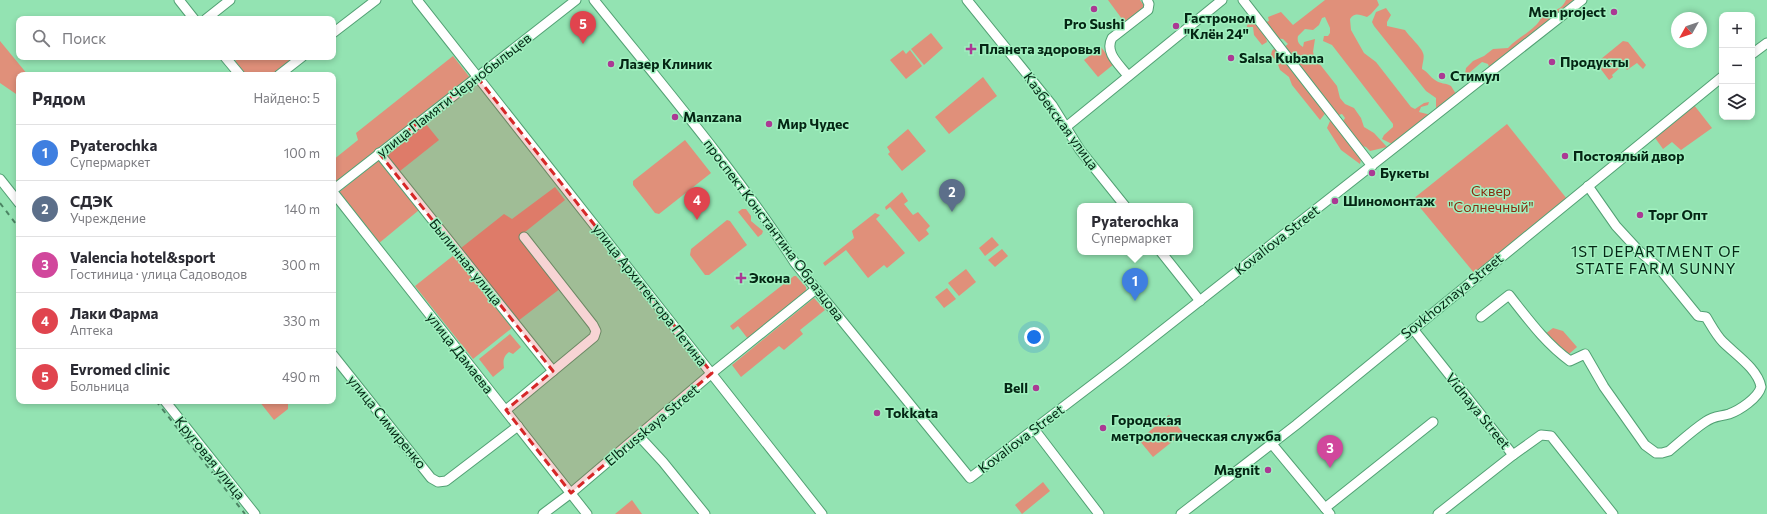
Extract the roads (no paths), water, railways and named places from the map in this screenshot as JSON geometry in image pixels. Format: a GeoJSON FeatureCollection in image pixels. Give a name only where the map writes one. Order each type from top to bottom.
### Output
{"type":"FeatureCollection","features":[{"type":"Feature","properties":{"kind":"street"},"geometry":{"type":"LineString","coordinates":[[179,0],[192,16]]}},
{"type":"Feature","properties":{"kind":"street"},"geometry":{"type":"LineString","coordinates":[[210,16],[230,0]]}},
{"type":"Feature","properties":{"kind":"street"},"geometry":{"type":"LineString","coordinates":[[336,31],[376,0]]}},
{"type":"Feature","properties":{"kind":"street","name":"улица Архитектора Петина"},"geometry":{"type":"LineString","coordinates":[[417,0],[822,514]]}},
{"type":"Feature","properties":{"kind":"street","name":"улица Памяти Чернобыльцев"},"geometry":{"type":"LineString","coordinates":[[336,189],[379,153],[576,0]]}},
{"type":"Feature","properties":{"kind":"street","name":"проспект Константина Образцова"},"geometry":{"type":"LineString","coordinates":[[594,0],[749,197],[774,231],[794,263],[970,478]]}},
{"type":"Feature","properties":{"kind":"street","name":"Казбекская улица"},"geometry":{"type":"LineString","coordinates":[[967,0],[1052,105],[1080,150],[1123,203]]}},
{"type":"Feature","properties":{"kind":"street"},"geometry":{"type":"LineString","coordinates":[[1128,76],[1111,53],[1109,45],[1112,38],[1148,10],[1150,7],[1147,0]]}},
{"type":"Feature","properties":{"kind":"street"},"geometry":{"type":"LineString","coordinates":[[1066,127],[1222,0]]}},
{"type":"Feature","properties":{"kind":"street"},"geometry":{"type":"LineString","coordinates":[[1243,0],[1372,166]]}},
{"type":"Feature","properties":{"kind":"street","name":"Kovaliova Street"},"geometry":{"type":"LineString","coordinates":[[970,478],[1200,301],[1582,0]]}},
{"type":"Feature","properties":{"kind":"street"},"geometry":{"type":"LineString","coordinates":[[1755,52],[1767,43]]}},
{"type":"Feature","properties":{"kind":"street"},"geometry":{"type":"LineString","coordinates":[[228,60],[238,72]]}},
{"type":"Feature","properties":{"kind":"street"},"geometry":{"type":"LineString","coordinates":[[283,72],[298,60]]}},
{"type":"Feature","properties":{"kind":"street","name":"Sovkhoznaya Street"},"geometry":{"type":"LineString","coordinates":[[1186,513],[1719,79]]}},
{"type":"Feature","properties":{"kind":"street","name":"Былинная улица"},"geometry":{"type":"LineString","coordinates":[[379,153],[553,372]]}},
{"type":"Feature","properties":{"kind":"street"},"geometry":{"type":"LineString","coordinates":[[0,179],[16,198]]}},
{"type":"Feature","properties":{"kind":"street"},"geometry":{"type":"LineString","coordinates":[[1481,317],[1509,295],[1537,331],[1557,352],[1570,361],[1585,354],[1604,387],[1645,445],[1656,453],[1669,451],[1704,422],[1716,415],[1728,414],[1738,410],[1758,395],[1761,386],[1757,377],[1737,354],[1723,342],[1706,317],[1698,316],[1660,268],[1639,251],[1616,226],[1588,186]]}},
{"type":"Feature","properties":{"kind":"street","name":"улица Дамаева"},"geometry":{"type":"LineString","coordinates":[[336,195],[587,514]]}},
{"type":"Feature","properties":{"kind":"street"},"geometry":{"type":"LineString","coordinates":[[506,410],[594,337],[596,331],[593,325],[524,237]]}},
{"type":"Feature","properties":{"kind":"street"},"geometry":{"type":"LineString","coordinates":[[1163,255],[1200,301]]}},
{"type":"Feature","properties":{"kind":"street","name":"Elbrusskaya Street"},"geometry":{"type":"LineString","coordinates":[[543,514],[571,493],[712,373],[816,289]]}},
{"type":"Feature","properties":{"kind":"street","name":"Vidnaya Street"},"geometry":{"type":"LineString","coordinates":[[1412,329],[1513,455],[1541,435],[1551,436],[1611,513]]}},
{"type":"Feature","properties":{"kind":"street","name":"улица Симиренко"},"geometry":{"type":"LineString","coordinates":[[336,359],[431,478],[438,482],[446,481],[518,426]]}},
{"type":"Feature","properties":{"kind":"street","name":"Круговая улица"},"geometry":{"type":"LineString","coordinates":[[167,404],[255,514]]}},
{"type":"Feature","properties":{"kind":"street"},"geometry":{"type":"LineString","coordinates":[[1272,444],[1328,511],[1433,422]]}},
{"type":"Feature","properties":{"kind":"street"},"geometry":{"type":"LineString","coordinates":[[1034,429],[1098,514]]}},
{"type":"Feature","properties":{"kind":"street"},"geometry":{"type":"LineString","coordinates":[[639,436],[663,462],[705,514]]}},
{"type":"Feature","properties":{"kind":"street"},"geometry":{"type":"LineString","coordinates":[[1438,514],[1513,455]]}},
{"type":"Feature","properties":{"kind":"railway"},"geometry":{"type":"LineString","coordinates":[[0,203],[16,224]]}},
{"type":"Feature","properties":{"kind":"railway"},"geometry":{"type":"LineString","coordinates":[[158,404],[245,514]]}},
{"type":"Feature","properties":{"kind":"place","name":"Pro Sushi"},"geometry":{"type":"Point","coordinates":[1094,9]}},
{"type":"Feature","properties":{"kind":"place","name":"Men project"},"geometry":{"type":"Point","coordinates":[1614,12]}},
{"type":"Feature","properties":{"kind":"place","name":"Гастроном \"Клён 24\""},"geometry":{"type":"Point","coordinates":[1176,26]}},
{"type":"Feature","properties":{"kind":"place","name":"Evromed clinic"},"geometry":{"type":"Point","coordinates":[583,44]}},
{"type":"Feature","properties":{"kind":"place","name":"Планета здоровья"},"geometry":{"type":"Point","coordinates":[971,49]}},
{"type":"Feature","properties":{"kind":"place","name":"Salsa Kubana"},"geometry":{"type":"Point","coordinates":[1231,58]}},
{"type":"Feature","properties":{"kind":"place","name":"Продукты"},"geometry":{"type":"Point","coordinates":[1552,62]}},
{"type":"Feature","properties":{"kind":"place","name":"Лазер Клиник"},"geometry":{"type":"Point","coordinates":[611,64]}},
{"type":"Feature","properties":{"kind":"place","name":"Стимул"},"geometry":{"type":"Point","coordinates":[1442,76]}},
{"type":"Feature","properties":{"kind":"place","name":"Manzana"},"geometry":{"type":"Point","coordinates":[675,117]}},
{"type":"Feature","properties":{"kind":"place","name":"Мир Чудес"},"geometry":{"type":"Point","coordinates":[769,124]}},
{"type":"Feature","properties":{"kind":"place","name":"Постоялый двор"},"geometry":{"type":"Point","coordinates":[1565,156]}},
{"type":"Feature","properties":{"kind":"place","name":"Букеты"},"geometry":{"type":"Point","coordinates":[1372,173]}},
{"type":"Feature","properties":{"kind":"place","name":"Шиномонтаж"},"geometry":{"type":"Point","coordinates":[1335,201]}},
{"type":"Feature","properties":{"kind":"place","name":"СДЭК"},"geometry":{"type":"Point","coordinates":[952,212]}},
{"type":"Feature","properties":{"kind":"place","name":"Торг Опт"},"geometry":{"type":"Point","coordinates":[1640,215]}},
{"type":"Feature","properties":{"kind":"place","name":"Лаки Фарма"},"geometry":{"type":"Point","coordinates":[697,220]}},
{"type":"Feature","properties":{"kind":"place","name":"Экона"},"geometry":{"type":"Point","coordinates":[741,278]}},
{"type":"Feature","properties":{"kind":"place","name":"Pyaterochka"},"geometry":{"type":"Point","coordinates":[1135,301]}},
{"type":"Feature","properties":{"kind":"place","name":"Bell"},"geometry":{"type":"Point","coordinates":[1036,388]}},
{"type":"Feature","properties":{"kind":"place","name":"Tokkata"},"geometry":{"type":"Point","coordinates":[877,413]}},
{"type":"Feature","properties":{"kind":"place","name":"Городская метрологическая служба"},"geometry":{"type":"Point","coordinates":[1103,428]}},
{"type":"Feature","properties":{"kind":"place","name":"Valencia hotel&sport"},"geometry":{"type":"Point","coordinates":[1330,468]}},
{"type":"Feature","properties":{"kind":"place","name":"Magnit"},"geometry":{"type":"Point","coordinates":[1268,470]}},
{"type":"Feature","properties":{"kind":"district","name":"1ST DEPARTMENT OF STATE FARM SUNNY"},"geometry":{"type":"Point","coordinates":[1656,260]}},
{"type":"Feature","properties":{"kind":"park label","name":"Сквер \"Солнечный\""},"geometry":{"type":"Point","coordinates":[1491,200]}}]}
